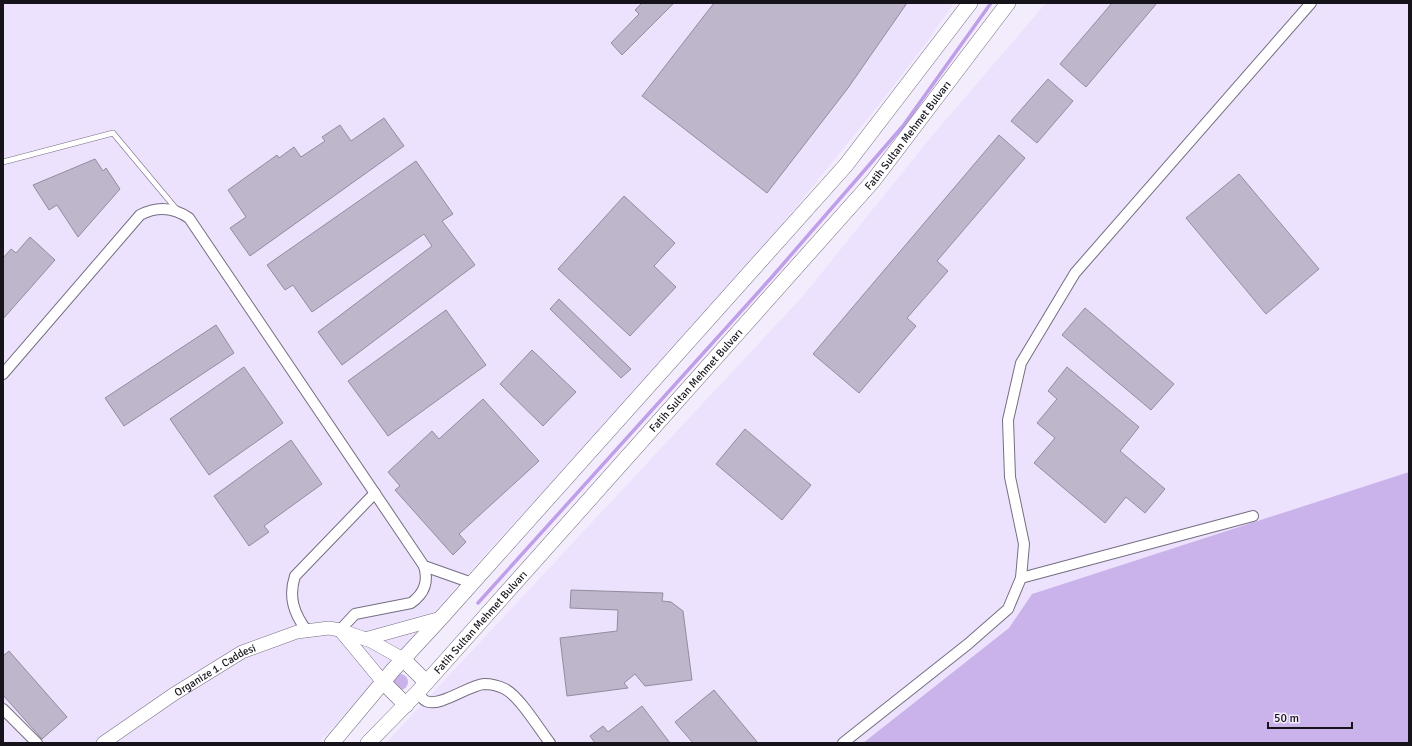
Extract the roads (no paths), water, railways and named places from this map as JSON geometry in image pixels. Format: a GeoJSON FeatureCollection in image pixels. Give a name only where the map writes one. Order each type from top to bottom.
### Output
{"type":"FeatureCollection","features":[{"type":"Feature","properties":{"kind":"main road"},"geometry":{"type":"LineString","coordinates":[[332,743],[403,659],[846,166],[970,3]]}},
{"type":"Feature","properties":{"kind":"main road","name":"Fatih Sultan Mehmet Bulvarı"},"geometry":{"type":"LineString","coordinates":[[368,743],[406,705],[874,181],[1008,3]]}},
{"type":"Feature","properties":{"kind":"main road"},"geometry":{"type":"LineString","coordinates":[[403,659],[422,687]]}},
{"type":"Feature","properties":{"kind":"main road"},"geometry":{"type":"LineString","coordinates":[[383,682],[406,705]]}},
{"type":"Feature","properties":{"kind":"street"},"geometry":{"type":"LineString","coordinates":[[843,743],[968,644],[1008,609],[1021,578],[1024,544],[1010,477],[1008,420],[1021,364],[1075,273],[1311,3]]}},
{"type":"Feature","properties":{"kind":"street"},"geometry":{"type":"LineString","coordinates":[[3,374],[140,215],[159,208],[166,208],[178,211],[189,218],[424,566],[427,579],[426,585],[416,600],[411,603],[355,614],[340,630],[383,682]]}},
{"type":"Feature","properties":{"kind":"street"},"geometry":{"type":"LineString","coordinates":[[307,631],[292,603],[292,588],[295,576],[375,493]]}},
{"type":"Feature","properties":{"kind":"street"},"geometry":{"type":"LineString","coordinates":[[1021,578],[1253,516]]}},
{"type":"Feature","properties":{"kind":"street"},"geometry":{"type":"LineString","coordinates":[[424,566],[472,583]]}},
{"type":"Feature","properties":{"kind":"street"},"geometry":{"type":"LineString","coordinates":[[365,639],[441,618]]}},
{"type":"Feature","properties":{"kind":"street","name":"Organize 1. Caddesi"},"geometry":{"type":"LineString","coordinates":[[103,743],[174,694],[242,652],[297,632],[329,628],[340,630],[386,648],[403,659]]}},
{"type":"Feature","properties":{"kind":"street"},"geometry":{"type":"LineString","coordinates":[[422,687],[426,702],[434,702],[442,701],[483,684],[495,685],[506,690],[515,697],[550,743]]}},
{"type":"Feature","properties":{"kind":"street"},"geometry":{"type":"LineString","coordinates":[[3,709],[37,743]]}},
{"type":"Feature","properties":{"kind":"lane"},"geometry":{"type":"LineString","coordinates":[[3,162],[113,133],[178,211]]}},
{"type":"Feature","properties":{"kind":"waterway"},"geometry":{"type":"LineString","coordinates":[[478,603],[771,278],[903,126],[991,3]]}}]}
